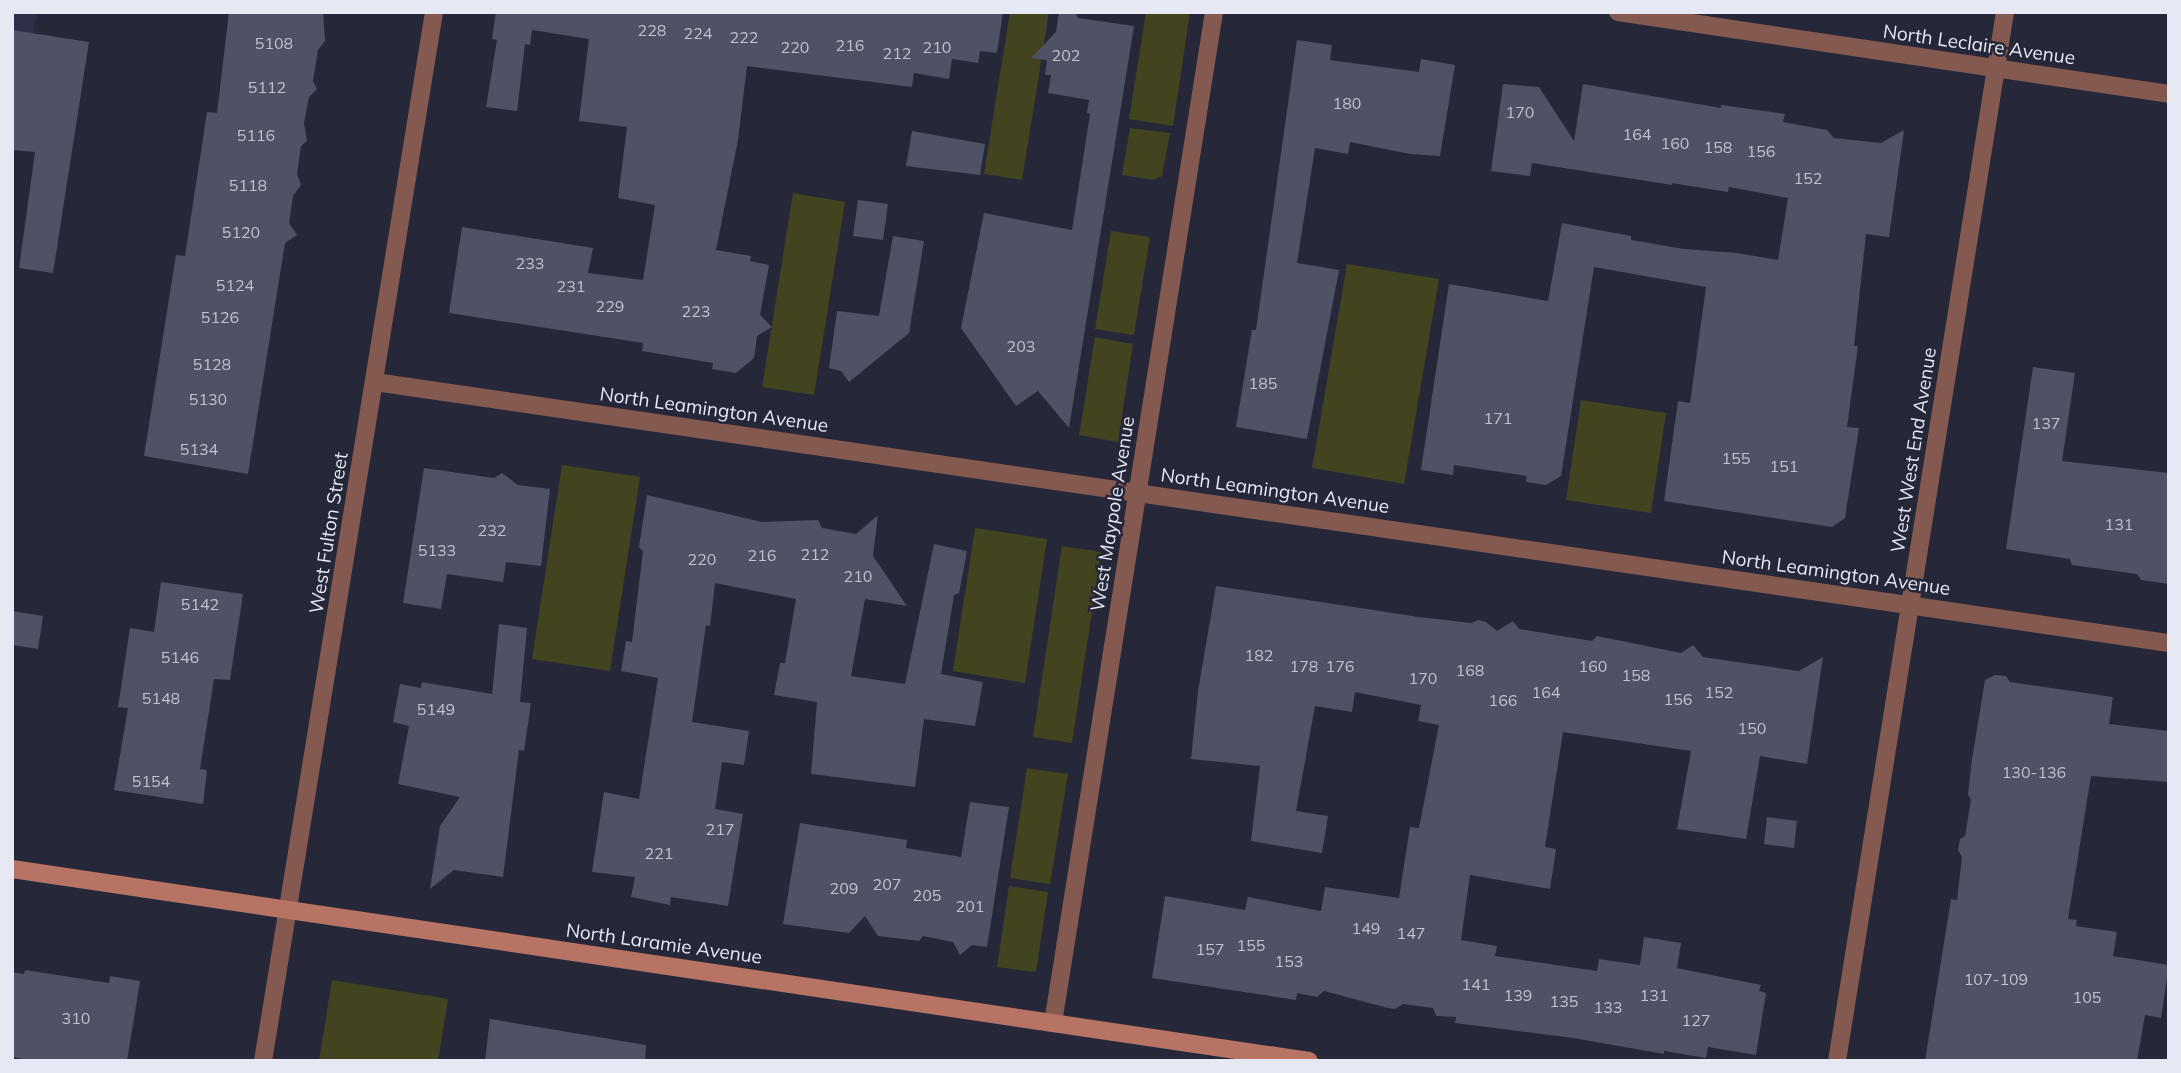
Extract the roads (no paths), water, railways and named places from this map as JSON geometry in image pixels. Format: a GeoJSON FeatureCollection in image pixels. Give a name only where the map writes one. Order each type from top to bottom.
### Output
{"type":"FeatureCollection","features":[{"type":"Feature","properties":{"kind":"street","name":"West Fulton Street"},"geometry":{"type":"LineString","coordinates":[[263,1061],[434,12]]}},
{"type":"Feature","properties":{"kind":"street","name":"West Maypole Avenue"},"geometry":{"type":"LineString","coordinates":[[1053,1023],[1214,12]]}},
{"type":"Feature","properties":{"kind":"street","name":"North Leclaire Avenue"},"geometry":{"type":"LineString","coordinates":[[1618,12],[2169,94]]}},
{"type":"Feature","properties":{"kind":"street","name":"West West End Avenue"},"geometry":{"type":"LineString","coordinates":[[1837,1061],[2005,12]]}},
{"type":"Feature","properties":{"kind":"street","name":"North Leamington Avenue"},"geometry":{"type":"LineString","coordinates":[[374,382],[2169,643]]}},
{"type":"Feature","properties":{"kind":"street","name":"North Laramie Avenue"},"geometry":{"type":"LineString","coordinates":[[12,869],[1309,1061]]}}]}
